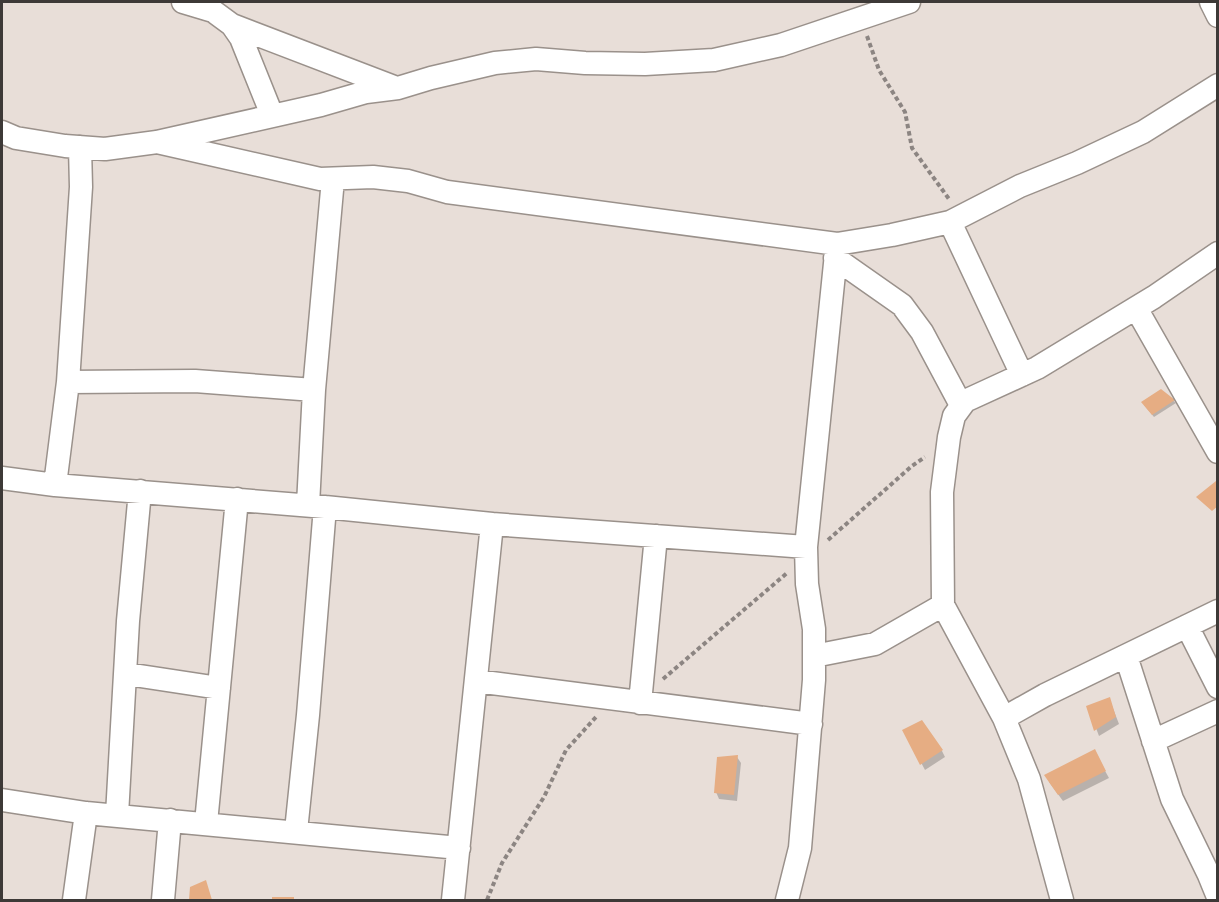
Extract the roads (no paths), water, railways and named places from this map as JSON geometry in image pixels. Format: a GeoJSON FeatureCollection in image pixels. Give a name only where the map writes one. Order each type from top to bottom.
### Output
{"type":"FeatureCollection","features":[{"type":"Feature","properties":{"kind":"street"},"geometry":{"type":"LineString","coordinates":[[183,2],[213,11],[232,25],[398,88]]}},
{"type":"Feature","properties":{"kind":"street"},"geometry":{"type":"LineString","coordinates":[[2,132],[16,138],[105,149],[157,142],[366,93],[398,88],[495,63],[536,59],[645,64],[714,60],[781,45],[909,2]]}},
{"type":"Feature","properties":{"kind":"street"},"geometry":{"type":"LineString","coordinates":[[1211,2],[1218,16]]}},
{"type":"Feature","properties":{"kind":"street"},"geometry":{"type":"LineString","coordinates":[[232,25],[241,38],[272,115]]}},
{"type":"Feature","properties":{"kind":"street"},"geometry":{"type":"LineString","coordinates":[[157,142],[320,179],[373,177],[408,181],[447,192],[836,251],[956,219],[1020,186],[1077,163],[1143,132],[1218,85]]}},
{"type":"Feature","properties":{"kind":"street"},"geometry":{"type":"LineString","coordinates":[[54,484],[68,382],[81,187],[80,147]]}},
{"type":"Feature","properties":{"kind":"street"},"geometry":{"type":"LineString","coordinates":[[296,831],[308,715],[316,506],[314,390],[333,179]]}},
{"type":"Feature","properties":{"kind":"street"},"geometry":{"type":"LineString","coordinates":[[956,219],[1022,375]]}},
{"type":"Feature","properties":{"kind":"street"},"geometry":{"type":"LineString","coordinates":[[836,251],[902,305],[922,332],[961,405]]}},
{"type":"Feature","properties":{"kind":"street"},"geometry":{"type":"LineString","coordinates":[[787,900],[800,848],[811,724],[814,628],[807,584],[836,251]]}},
{"type":"Feature","properties":{"kind":"street"},"geometry":{"type":"LineString","coordinates":[[1062,900],[1029,779],[1004,718],[943,605],[942,492],[954,416],[961,405],[1037,368],[1136,308],[1218,253]]}},
{"type":"Feature","properties":{"kind":"street"},"geometry":{"type":"LineString","coordinates":[[1136,308],[1218,452]]}},
{"type":"Feature","properties":{"kind":"street"},"geometry":{"type":"LineString","coordinates":[[68,382],[195,381],[314,390]]}},
{"type":"Feature","properties":{"kind":"street"},"geometry":{"type":"LineString","coordinates":[[2,477],[54,484],[316,506],[492,524],[812,547]]}},
{"type":"Feature","properties":{"kind":"street"},"geometry":{"type":"LineString","coordinates":[[117,815],[127,674],[128,621],[140,491]]}},
{"type":"Feature","properties":{"kind":"street"},"geometry":{"type":"LineString","coordinates":[[206,823],[237,499]]}},
{"type":"Feature","properties":{"kind":"street"},"geometry":{"type":"LineString","coordinates":[[453,900],[492,524]]}},
{"type":"Feature","properties":{"kind":"street"},"geometry":{"type":"LineString","coordinates":[[640,703],[656,536]]}},
{"type":"Feature","properties":{"kind":"street"},"geometry":{"type":"LineString","coordinates":[[814,656],[875,644],[943,605]]}},
{"type":"Feature","properties":{"kind":"street"},"geometry":{"type":"LineString","coordinates":[[1004,718],[1045,695],[1218,611]]}},
{"type":"Feature","properties":{"kind":"street"},"geometry":{"type":"LineString","coordinates":[[1187,626],[1218,687]]}},
{"type":"Feature","properties":{"kind":"street"},"geometry":{"type":"LineString","coordinates":[[1126,656],[1172,799],[1218,897]]}},
{"type":"Feature","properties":{"kind":"street"},"geometry":{"type":"LineString","coordinates":[[127,674],[219,688]]}},
{"type":"Feature","properties":{"kind":"street"},"geometry":{"type":"LineString","coordinates":[[476,681],[811,724]]}},
{"type":"Feature","properties":{"kind":"street"},"geometry":{"type":"LineString","coordinates":[[1153,741],[1218,711]]}},
{"type":"Feature","properties":{"kind":"street"},"geometry":{"type":"LineString","coordinates":[[2,800],[86,813],[459,848]]}},
{"type":"Feature","properties":{"kind":"street"},"geometry":{"type":"LineString","coordinates":[[74,900],[86,813]]}},
{"type":"Feature","properties":{"kind":"street"},"geometry":{"type":"LineString","coordinates":[[163,900],[170,820]]}}]}
